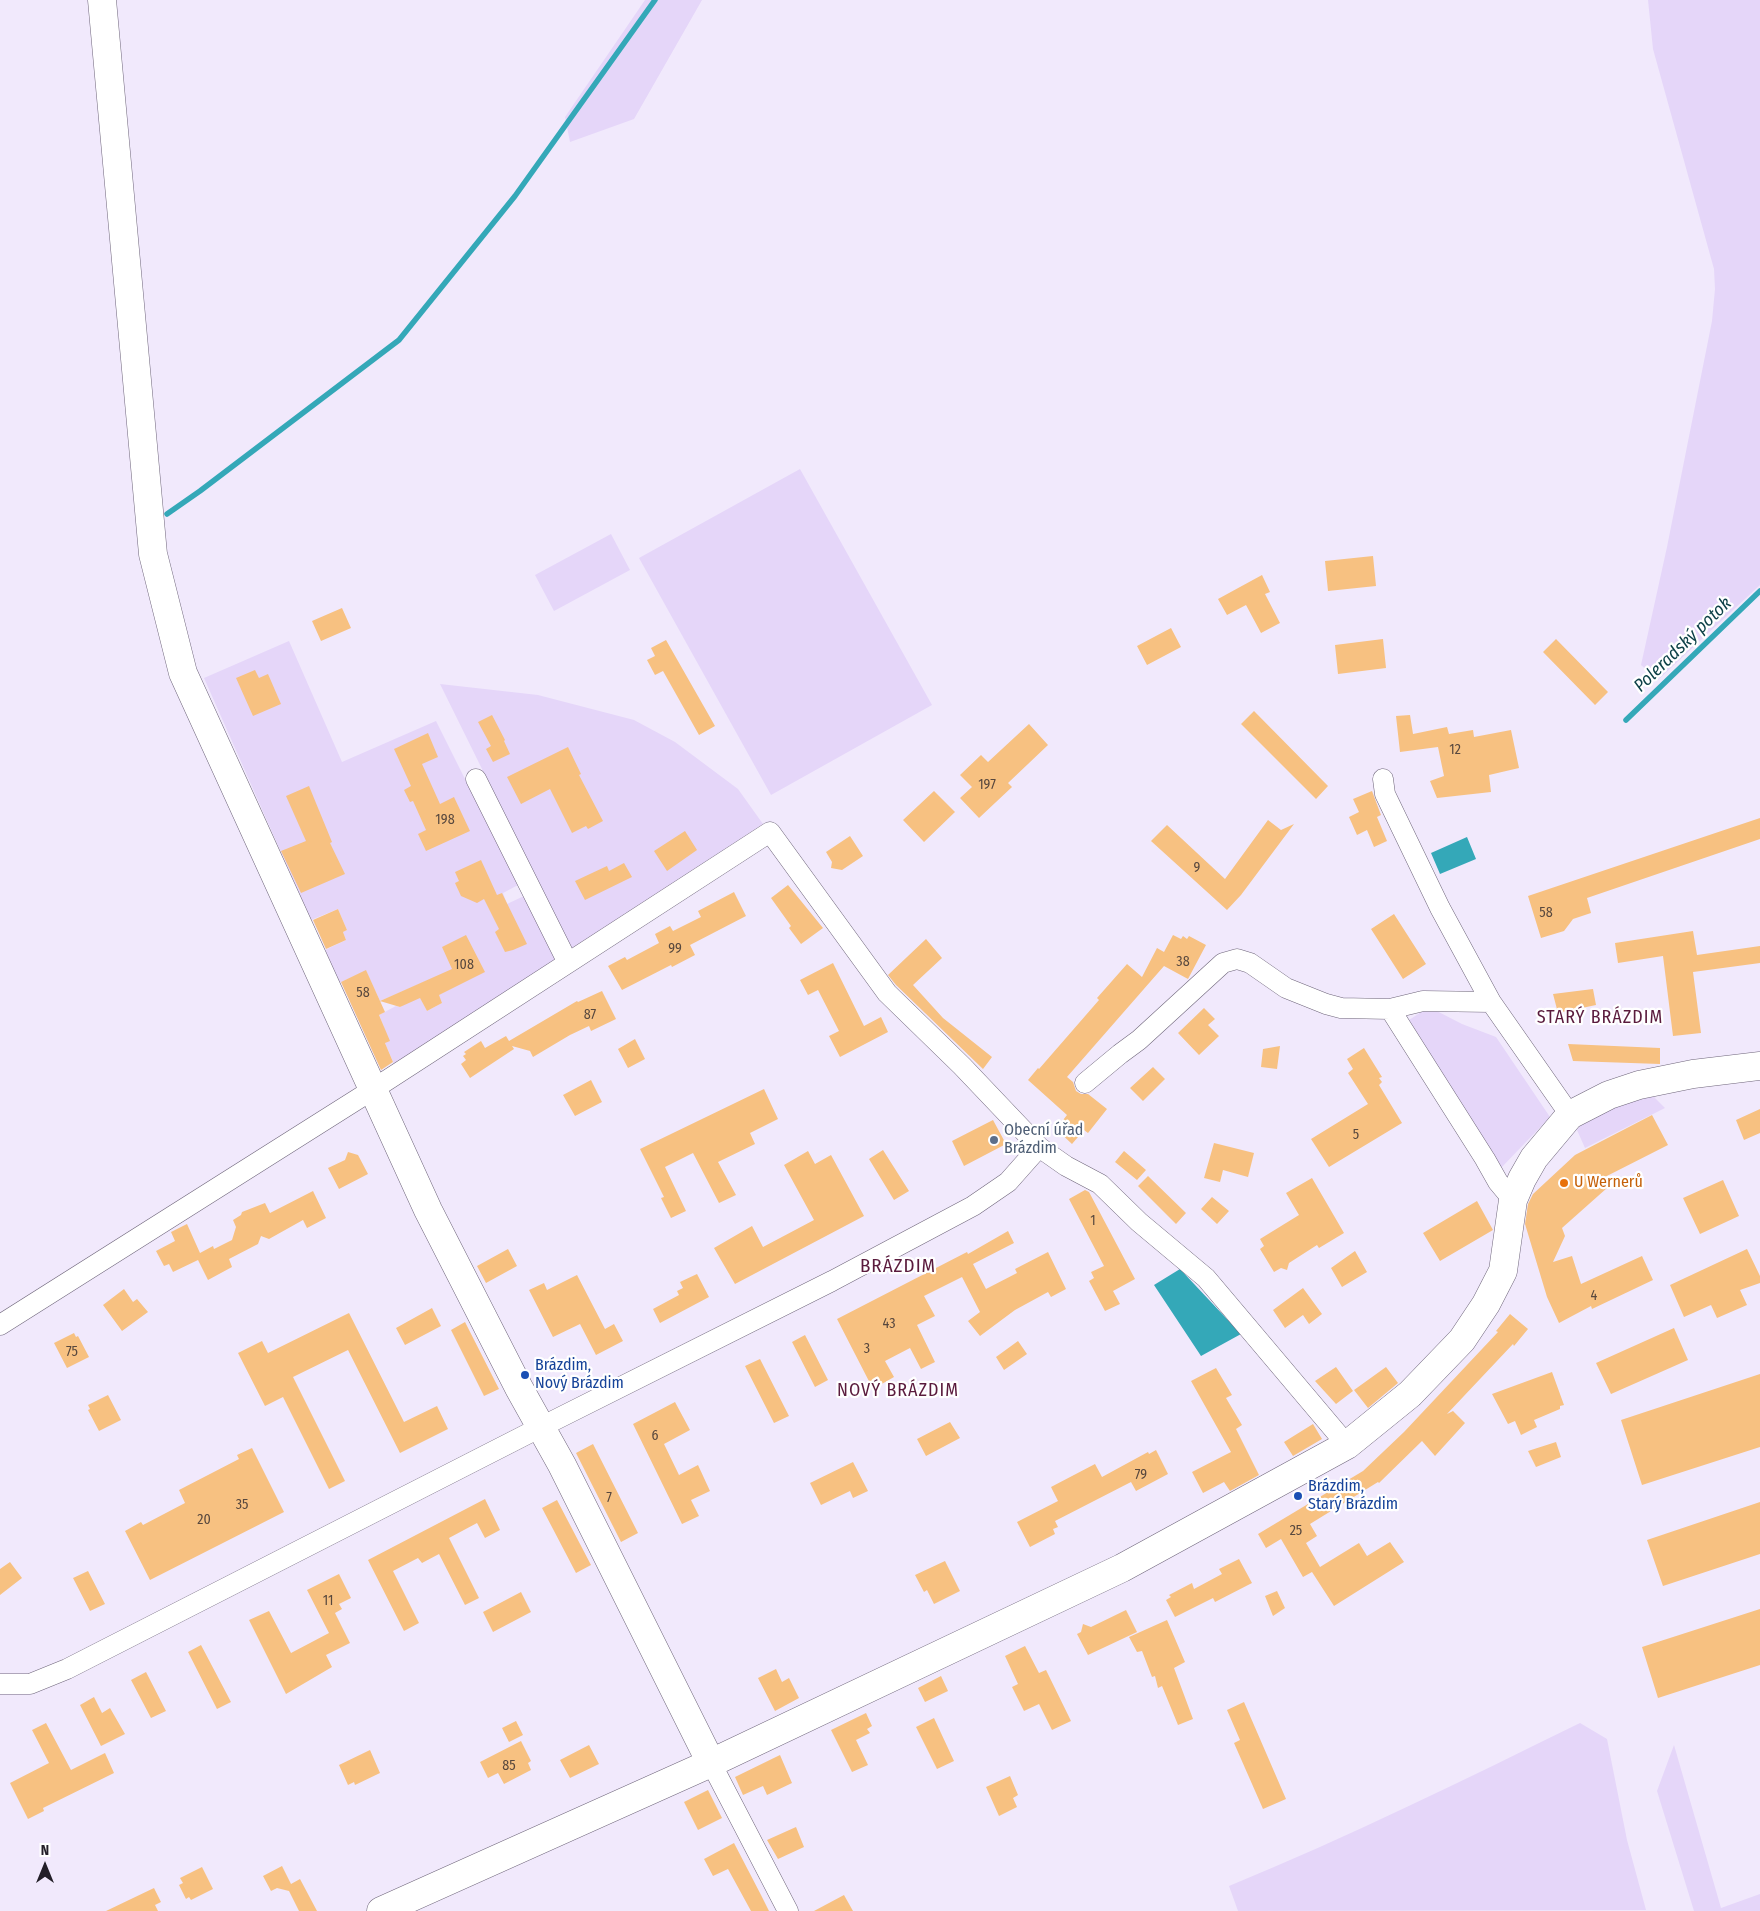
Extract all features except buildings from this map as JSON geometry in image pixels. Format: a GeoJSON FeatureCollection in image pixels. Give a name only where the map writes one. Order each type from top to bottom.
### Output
{"type":"FeatureCollection","features":[{"type":"Feature","properties":{"kind":"street"},"geometry":{"type":"LineString","coordinates":[[102,0],[153,554],[182,673],[428,1210],[518,1388],[566,1474],[711,1763],[788,1911]]}},
{"type":"Feature","properties":{"kind":"street"},"geometry":{"type":"LineString","coordinates":[[476,778],[568,963]]}},
{"type":"Feature","properties":{"kind":"street"},"geometry":{"type":"LineString","coordinates":[[1383,779],[1385,794],[1440,908],[1491,1002],[1570,1115]]}},
{"type":"Feature","properties":{"kind":"street"},"geometry":{"type":"LineString","coordinates":[[0,1325],[372,1090],[770,832],[887,993],[962,1066],[1039,1147],[1066,1166],[1100,1184],[1139,1222],[1206,1278],[1347,1445]]}},
{"type":"Feature","properties":{"kind":"street"},"geometry":{"type":"LineString","coordinates":[[1085,1083],[1139,1040],[1223,963],[1237,959],[1250,963],[1286,988],[1341,1008],[1390,1008],[1423,1001],[1491,1002]]}},
{"type":"Feature","properties":{"kind":"street"},"geometry":{"type":"LineString","coordinates":[[1390,1008],[1498,1182],[1512,1200]]}},
{"type":"Feature","properties":{"kind":"street"},"geometry":{"type":"LineString","coordinates":[[381,1911],[711,1763],[1122,1568],[1347,1445],[1410,1394],[1462,1340],[1486,1304],[1504,1271],[1512,1200],[1522,1179],[1534,1158],[1570,1115],[1609,1095],[1639,1085],[1693,1074],[1760,1066]]}},
{"type":"Feature","properties":{"kind":"street"},"geometry":{"type":"LineString","coordinates":[[0,1684],[30,1684],[67,1669],[832,1280],[973,1206],[1008,1182],[1039,1147]]}},
{"type":"Feature","properties":{"kind":"shaded area"},"geometry":{"type":"Polygon","coordinates":[[[645,0],[702,0],[634,119],[570,142],[565,117],[645,0]]]}},
{"type":"Feature","properties":{"kind":"shaded area"},"geometry":{"type":"Polygon","coordinates":[[[1648,0],[1760,0],[1760,585],[1658,680],[1641,665],[1667,547],[1712,321],[1715,289],[1714,269],[1653,49],[1648,0]]]}},
{"type":"Feature","properties":{"kind":"shaded area"},"geometry":{"type":"Polygon","coordinates":[[[800,469],[932,705],[771,795],[639,558],[800,469]]]}},
{"type":"Feature","properties":{"kind":"shaded area"},"geometry":{"type":"Polygon","coordinates":[[[611,534],[630,570],[554,611],[535,575],[611,534]]]}},
{"type":"Feature","properties":{"kind":"shaded area"},"geometry":{"type":"Polygon","coordinates":[[[289,641],[342,762],[436,721],[518,885],[503,893],[507,904],[524,896],[557,960],[394,1064],[385,1043],[384,1027],[379,1015],[396,1006],[400,1007],[419,995],[427,1011],[442,1003],[431,979],[380,1001],[366,971],[339,983],[325,950],[346,940],[343,932],[347,930],[338,909],[311,920],[204,678],[289,641]]]}},
{"type":"Feature","properties":{"kind":"shaded area"},"geometry":{"type":"Polygon","coordinates":[[[440,684],[538,695],[634,720],[675,742],[738,789],[763,824],[571,949],[440,684]]]}},
{"type":"Feature","properties":{"kind":"shaded area"},"geometry":{"type":"Polygon","coordinates":[[[1429,1007],[1462,1024],[1496,1037],[1550,1117],[1501,1168],[1409,1020],[1429,1007]]]}},
{"type":"Feature","properties":{"kind":"shaded area"},"geometry":{"type":"Polygon","coordinates":[[[1650,1093],[1665,1108],[1585,1148],[1577,1130],[1583,1122],[1600,1110],[1650,1093]]]}},
{"type":"Feature","properties":{"kind":"shaded area"},"geometry":{"type":"Polygon","coordinates":[[[1580,1723],[1607,1739],[1627,1840],[1646,1910],[1238,1911],[1229,1886],[1362,1828],[1580,1723]]]}},
{"type":"Feature","properties":{"kind":"shaded area"},"geometry":{"type":"Polygon","coordinates":[[[1674,1745],[1721,1908],[1760,1894],[1760,1911],[1694,1911],[1657,1791],[1674,1745]]]}},
{"type":"Feature","properties":{"kind":"water"},"geometry":{"type":"Polygon","coordinates":[[[1467,837],[1476,859],[1440,874],[1431,853],[1467,837]]]}},
{"type":"Feature","properties":{"kind":"water"},"geometry":{"type":"Polygon","coordinates":[[[1180,1269],[1241,1334],[1201,1356],[1154,1285],[1180,1269]]]}},
{"type":"Feature","properties":{"kind":"waterway"},"geometry":{"type":"LineString","coordinates":[[167,514],[399,340],[515,196],[655,0]]}},
{"type":"Feature","properties":{"kind":"waterway","name":"Poleradský potok"},"geometry":{"type":"LineString","coordinates":[[1626,720],[1760,591]]}},
{"type":"Feature","properties":{"kind":"place","name":"Obecní úřad Brázdim"},"geometry":{"type":"Point","coordinates":[994,1140]}},
{"type":"Feature","properties":{"kind":"place","name":"U Wernerů"},"geometry":{"type":"Point","coordinates":[1564,1183]}},
{"type":"Feature","properties":{"kind":"place","name":"Brázdim, Nový Brázdim"},"geometry":{"type":"Point","coordinates":[525,1375]}},
{"type":"Feature","properties":{"kind":"place","name":"Brázdim, Starý Brázdim"},"geometry":{"type":"Point","coordinates":[1298,1496]}},
{"type":"Feature","properties":{"kind":"district","name":"STARÝ BRÁZDIM"},"geometry":{"type":"Point","coordinates":[1600,1018]}},
{"type":"Feature","properties":{"kind":"district","name":"BRÁZDIM"},"geometry":{"type":"Point","coordinates":[898,1267]}},
{"type":"Feature","properties":{"kind":"district","name":"NOVÝ BRÁZDIM"},"geometry":{"type":"Point","coordinates":[898,1391]}}]}
